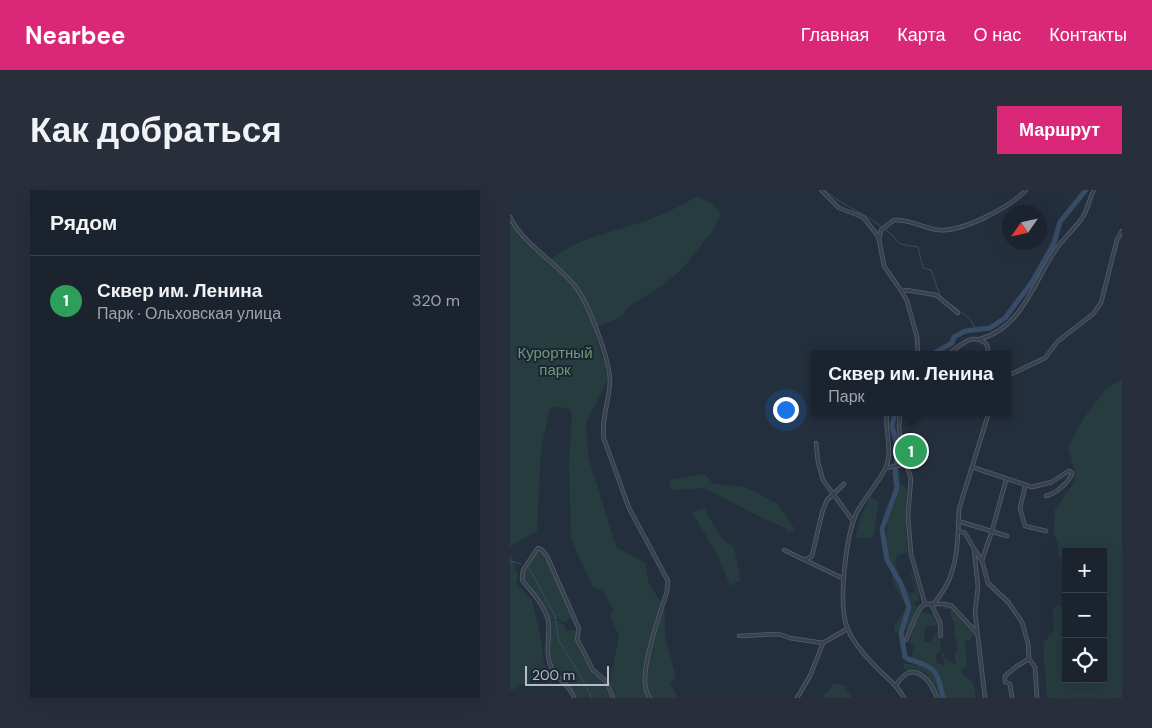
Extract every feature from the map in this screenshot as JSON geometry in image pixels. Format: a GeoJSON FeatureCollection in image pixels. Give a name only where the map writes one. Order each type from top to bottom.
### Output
{"type":"FeatureCollection","features":[{"type":"Feature","properties":{"kind":"street"},"geometry":{"type":"LineString","coordinates":[[821,190],[839,208],[862,217],[869,224],[878,240],[884,266],[907,301],[917,336],[918,351]]}},
{"type":"Feature","properties":{"kind":"street"},"geometry":{"type":"LineString","coordinates":[[878,240],[881,230],[894,220],[908,221],[934,229],[952,229],[1005,208],[1026,190]]}},
{"type":"Feature","properties":{"kind":"street"},"geometry":{"type":"LineString","coordinates":[[952,351],[968,340],[980,339],[1008,324],[1022,308],[1056,249],[1083,218],[1094,190]]}},
{"type":"Feature","properties":{"kind":"street"},"geometry":{"type":"LineString","coordinates":[[510,217],[518,229],[577,289],[594,321],[605,358],[610,380],[602,428],[604,439],[629,508],[668,581],[667,591],[644,674],[644,685],[650,698]]}},
{"type":"Feature","properties":{"kind":"street"},"geometry":{"type":"LineString","coordinates":[[1011,374],[1045,358],[1058,341],[1093,314],[1101,303],[1117,240],[1122,231]]}},
{"type":"Feature","properties":{"kind":"street"},"geometry":{"type":"LineString","coordinates":[[902,292],[906,290],[936,296],[958,313]]}},
{"type":"Feature","properties":{"kind":"street"},"geometry":{"type":"LineString","coordinates":[[980,339],[985,342],[988,347],[988,351]]}},
{"type":"Feature","properties":{"kind":"street"},"geometry":{"type":"LineString","coordinates":[[887,416],[886,426],[889,444],[886,468],[864,499],[854,521],[844,579],[844,605],[847,629],[877,668],[896,685],[904,698]]}},
{"type":"Feature","properties":{"kind":"street"},"geometry":{"type":"LineString","coordinates":[[900,416],[902,453],[910,478],[908,516],[911,554],[925,604]]}},
{"type":"Feature","properties":{"kind":"street"},"geometry":{"type":"LineString","coordinates":[[932,604],[951,577],[957,550],[959,509],[988,416]]}},
{"type":"Feature","properties":{"kind":"street"},"geometry":{"type":"LineString","coordinates":[[816,443],[821,475],[854,521]]}},
{"type":"Feature","properties":{"kind":"street"},"geometry":{"type":"LineString","coordinates":[[886,468],[906,464]]}},
{"type":"Feature","properties":{"kind":"street"},"geometry":{"type":"LineString","coordinates":[[972,467],[1025,486],[1038,486],[1052,482],[1067,472],[1072,473],[1071,477],[1052,495],[1046,496]]}},
{"type":"Feature","properties":{"kind":"street"},"geometry":{"type":"LineString","coordinates":[[982,561],[1006,480]]}},
{"type":"Feature","properties":{"kind":"street"},"geometry":{"type":"LineString","coordinates":[[806,560],[812,556],[827,500],[844,484]]}},
{"type":"Feature","properties":{"kind":"street"},"geometry":{"type":"LineString","coordinates":[[1025,486],[1020,508],[1025,526],[1046,532]]}},
{"type":"Feature","properties":{"kind":"street"},"geometry":{"type":"LineString","coordinates":[[958,521],[1007,536]]}},
{"type":"Feature","properties":{"kind":"street"},"geometry":{"type":"LineString","coordinates":[[958,531],[965,533],[982,561],[988,583],[1009,603],[1022,622],[1028,643],[1029,659],[1034,667],[1037,698]]}},
{"type":"Feature","properties":{"kind":"street"},"geometry":{"type":"LineString","coordinates":[[574,698],[572,691],[551,667],[548,657],[548,621],[542,605],[522,580],[522,570],[538,548],[547,556],[579,629],[578,639],[593,670],[607,682],[613,698]]}},
{"type":"Feature","properties":{"kind":"street"},"geometry":{"type":"LineString","coordinates":[[974,549],[978,587],[975,612],[985,698]]}},
{"type":"Feature","properties":{"kind":"street"},"geometry":{"type":"LineString","coordinates":[[784,550],[844,579]]}},
{"type":"Feature","properties":{"kind":"street"},"geometry":{"type":"LineString","coordinates":[[925,604],[949,604],[978,634]]}},
{"type":"Feature","properties":{"kind":"street"},"geometry":{"type":"LineString","coordinates":[[906,640],[915,618],[925,604]]}},
{"type":"Feature","properties":{"kind":"street"},"geometry":{"type":"LineString","coordinates":[[932,604],[940,622],[941,636]]}},
{"type":"Feature","properties":{"kind":"street"},"geometry":{"type":"LineString","coordinates":[[739,636],[779,634],[812,643],[823,643],[847,629]]}},
{"type":"Feature","properties":{"kind":"street"},"geometry":{"type":"LineString","coordinates":[[798,698],[810,676],[823,643]]}},
{"type":"Feature","properties":{"kind":"street"},"geometry":{"type":"LineString","coordinates":[[1012,698],[1010,684],[1005,682],[1005,676],[1029,659]]}},
{"type":"Feature","properties":{"kind":"street"},"geometry":{"type":"LineString","coordinates":[[896,685],[906,674],[911,672],[919,674],[924,676],[937,698]]}},
{"type":"Feature","properties":{"kind":"green space","name":"Курортный парк"},"geometry":{"type":"Polygon","coordinates":[[[697,197],[712,203],[721,214],[712,232],[682,269],[662,286],[629,306],[621,317],[594,328],[605,365],[607,381],[586,423],[588,456],[616,547],[645,563],[649,584],[665,612],[665,636],[676,677],[670,684],[679,698],[616,698],[610,682],[619,636],[610,616],[613,610],[604,592],[593,587],[571,539],[569,464],[572,412],[568,408],[553,407],[550,409],[541,448],[537,531],[511,546],[510,550],[510,220],[519,233],[549,262],[570,247],[596,236],[654,218],[697,197]]]}},
{"type":"Feature","properties":{"kind":"green space"},"geometry":{"type":"Polygon","coordinates":[[[1122,379],[1122,698],[1047,698],[1043,643],[1054,631],[1053,608],[1060,604],[1062,609],[1062,683],[1107,683],[1107,548],[1062,548],[1062,561],[1059,557],[1058,544],[1054,532],[1055,509],[1075,481],[1075,473],[1068,446],[1084,418],[1106,389],[1122,379]]]}},
{"type":"Feature","properties":{"kind":"green space"},"geometry":{"type":"Polygon","coordinates":[[[897,470],[900,471],[900,484],[906,487],[907,490],[907,553],[898,555],[895,560],[899,576],[910,594],[915,590],[910,573],[912,570],[919,601],[911,603],[919,607],[909,627],[902,632],[895,633],[894,626],[906,608],[892,579],[893,569],[885,543],[888,518],[898,490],[897,470]]]}},
{"type":"Feature","properties":{"kind":"green space"},"geometry":{"type":"Polygon","coordinates":[[[705,474],[713,484],[745,487],[776,503],[795,529],[788,534],[786,528],[762,518],[704,488],[671,490],[669,480],[705,474]]]}},
{"type":"Feature","properties":{"kind":"green space"},"geometry":{"type":"Polygon","coordinates":[[[870,497],[879,502],[873,538],[855,538],[861,516],[870,497]]]}},
{"type":"Feature","properties":{"kind":"green space"},"geometry":{"type":"Polygon","coordinates":[[[704,508],[720,536],[734,548],[741,580],[730,586],[718,556],[692,512],[704,508]]]}},
{"type":"Feature","properties":{"kind":"green space"},"geometry":{"type":"Polygon","coordinates":[[[538,550],[542,551],[546,556],[572,618],[564,622],[557,619],[549,620],[543,604],[523,580],[524,570],[538,550]]]}},
{"type":"Feature","properties":{"kind":"green space"},"geometry":{"type":"Polygon","coordinates":[[[510,553],[518,576],[516,583],[532,600],[541,639],[544,664],[557,681],[526,683],[510,691],[510,553]]]}},
{"type":"Feature","properties":{"kind":"green space"},"geometry":{"type":"Polygon","coordinates":[[[950,607],[976,634],[971,637],[971,641],[965,641],[967,666],[962,669],[963,675],[970,679],[973,684],[976,698],[940,698],[926,673],[906,670],[902,664],[917,666],[921,663],[911,659],[914,647],[910,642],[915,621],[921,612],[934,615],[939,625],[928,626],[924,631],[925,642],[930,642],[939,629],[941,646],[940,651],[936,655],[936,662],[943,665],[942,653],[944,653],[945,659],[956,664],[954,653],[957,653],[957,643],[954,633],[955,624],[950,616],[951,609],[937,608],[950,607]]]}},
{"type":"Feature","properties":{"kind":"green space"},"geometry":{"type":"Polygon","coordinates":[[[557,620],[564,625],[566,631],[578,630],[576,639],[592,672],[604,682],[610,698],[575,698],[571,689],[555,670],[550,660],[549,644],[550,621],[557,620]]]}},
{"type":"Feature","properties":{"kind":"green space"},"geometry":{"type":"Polygon","coordinates":[[[834,684],[844,685],[852,698],[822,698],[834,684]]]}},
{"type":"Feature","properties":{"kind":"waterway"},"geometry":{"type":"LineString","coordinates":[[825,190],[836,199],[872,220],[891,234],[900,244],[918,247],[923,268],[931,270],[940,296],[970,319],[977,331]]}},
{"type":"Feature","properties":{"kind":"waterway"},"geometry":{"type":"LineString","coordinates":[[938,351],[952,343],[954,337],[965,331],[990,328],[1005,318],[1032,282],[1054,243],[1060,222],[1086,190]]}},
{"type":"Feature","properties":{"kind":"waterway"},"geometry":{"type":"LineString","coordinates":[[894,416],[892,426],[898,449],[895,473],[897,488],[882,529],[887,560],[901,584],[909,607],[901,633],[905,657],[934,671],[937,675],[943,698]]}},
{"type":"Feature","properties":{"kind":"waterway"},"geometry":{"type":"LineString","coordinates":[[510,561],[521,564]]}},
{"type":"Feature","properties":{"kind":"waterway"},"geometry":{"type":"LineString","coordinates":[[529,568],[555,616],[559,641],[592,698]]}},
{"type":"Feature","properties":{"kind":"place","name":"Сквер им. Ленина"},"geometry":{"type":"Point","coordinates":[911,451]}}]}
